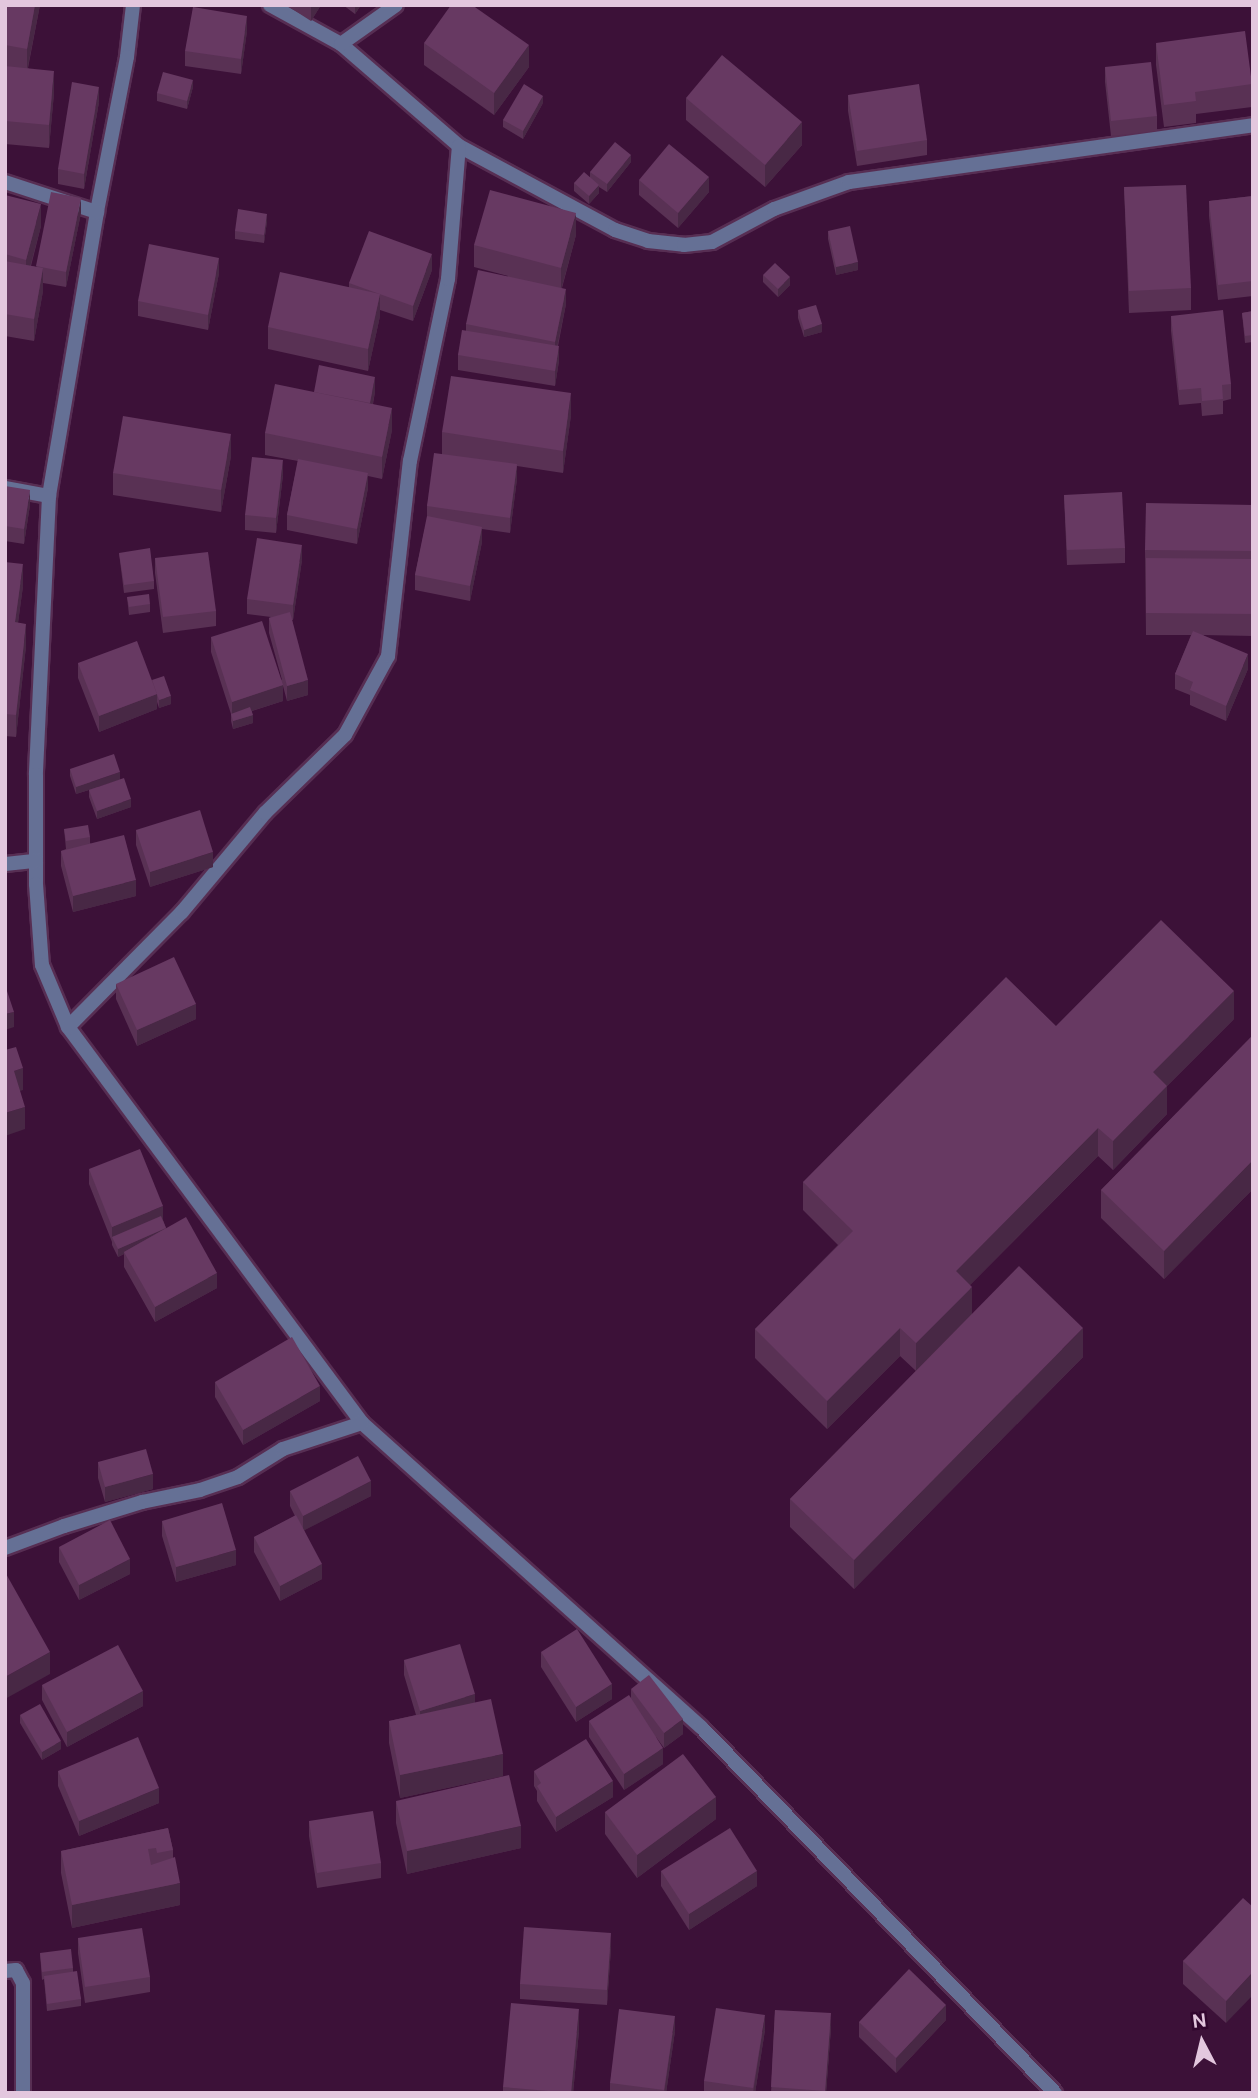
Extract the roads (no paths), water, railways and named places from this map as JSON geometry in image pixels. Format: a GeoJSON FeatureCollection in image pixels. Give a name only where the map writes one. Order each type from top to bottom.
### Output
{"type":"FeatureCollection","features":[{"type":"Feature","properties":{"kind":"street"},"geometry":{"type":"LineString","coordinates":[[133,5],[127,57],[97,212],[49,496],[36,775],[36,861],[42,965],[68,1027],[362,1423],[701,1727],[1055,2093]]}},
{"type":"Feature","properties":{"kind":"street"},"geometry":{"type":"LineString","coordinates":[[270,5],[341,44],[459,146],[615,230],[648,241],[684,245],[712,242],[774,209],[849,182],[1253,125]]}},
{"type":"Feature","properties":{"kind":"street"},"geometry":{"type":"LineString","coordinates":[[341,44],[396,5]]}},
{"type":"Feature","properties":{"kind":"street"},"geometry":{"type":"LineString","coordinates":[[68,1027],[182,912],[265,813],[345,735],[388,656],[410,461],[448,279],[459,146]]}},
{"type":"Feature","properties":{"kind":"street"},"geometry":{"type":"LineString","coordinates":[[5,182],[97,212]]}},
{"type":"Feature","properties":{"kind":"street"},"geometry":{"type":"LineString","coordinates":[[5,488],[49,496]]}},
{"type":"Feature","properties":{"kind":"street"},"geometry":{"type":"LineString","coordinates":[[5,864],[36,861]]}},
{"type":"Feature","properties":{"kind":"street"},"geometry":{"type":"LineString","coordinates":[[5,1548],[142,1502],[200,1490],[238,1477],[283,1449],[362,1423]]}},
{"type":"Feature","properties":{"kind":"street"},"geometry":{"type":"LineString","coordinates":[[5,1971],[16,1970],[23,1983],[23,2093]]}}]}
